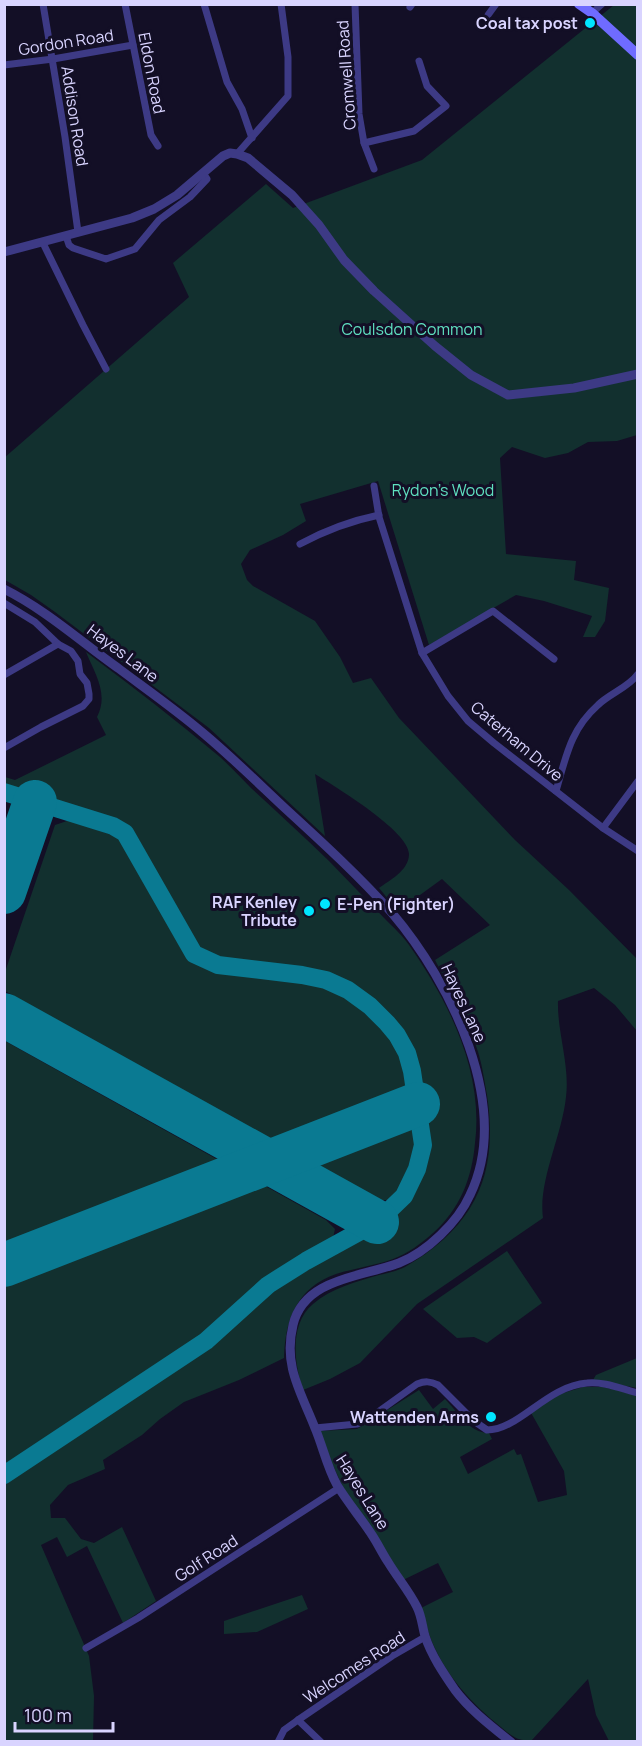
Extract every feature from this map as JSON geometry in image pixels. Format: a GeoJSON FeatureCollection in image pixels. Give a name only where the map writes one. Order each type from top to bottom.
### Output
{"type":"FeatureCollection","features":[{"type":"Feature","properties":{"kind":"main road"},"geometry":{"type":"LineString","coordinates":[[579,4],[638,55]]}},
{"type":"Feature","properties":{"kind":"street","name":"Addison Road"},"geometry":{"type":"LineString","coordinates":[[43,4],[78,232]]}},
{"type":"Feature","properties":{"kind":"street","name":"Eldon Road"},"geometry":{"type":"LineString","coordinates":[[125,4],[151,135],[158,146]]}},
{"type":"Feature","properties":{"kind":"street"},"geometry":{"type":"LineString","coordinates":[[204,4],[227,82],[242,109],[252,138]]}},
{"type":"Feature","properties":{"kind":"street"},"geometry":{"type":"LineString","coordinates":[[237,154],[288,96],[288,57],[281,4]]}},
{"type":"Feature","properties":{"kind":"street","name":"Cromwell Road"},"geometry":{"type":"LineString","coordinates":[[354,4],[359,114],[364,143],[374,169]]}},
{"type":"Feature","properties":{"kind":"street"},"geometry":{"type":"LineString","coordinates":[[488,15],[496,4]]}},
{"type":"Feature","properties":{"kind":"street"},"geometry":{"type":"LineString","coordinates":[[592,13],[602,4]]}},
{"type":"Feature","properties":{"kind":"street","name":"Gordon Road"},"geometry":{"type":"LineString","coordinates":[[4,65],[133,45]]}},
{"type":"Feature","properties":{"kind":"street"},"geometry":{"type":"LineString","coordinates":[[364,143],[414,130],[446,106],[427,86],[419,61]]}},
{"type":"Feature","properties":{"kind":"street"},"geometry":{"type":"LineString","coordinates":[[4,252],[132,218],[154,209],[177,195],[223,156],[230,153],[237,154],[248,158],[292,195],[319,225],[344,260],[374,291],[471,375],[508,395],[574,388],[638,374]]}},
{"type":"Feature","properties":{"kind":"street"},"geometry":{"type":"LineString","coordinates":[[66,236],[69,245],[74,248],[106,259],[135,249],[159,220],[190,197],[207,179],[203,173]]}},
{"type":"Feature","properties":{"kind":"street"},"geometry":{"type":"LineString","coordinates":[[43,243],[106,369]]}},
{"type":"Feature","properties":{"kind":"street","name":"Caterham Drive"},"geometry":{"type":"LineString","coordinates":[[374,486],[379,515],[422,654],[448,696],[468,721],[603,828],[638,851]]}},
{"type":"Feature","properties":{"kind":"street"},"geometry":{"type":"LineString","coordinates":[[300,544],[354,520],[379,515]]}},
{"type":"Feature","properties":{"kind":"street","name":"Hayes Lane"},"geometry":{"type":"LineString","coordinates":[[4,589],[40,610],[201,731],[333,853],[393,915],[426,959],[463,1029],[481,1094],[484,1120],[483,1148],[470,1196],[442,1233],[423,1250],[402,1262],[324,1286],[306,1300],[293,1322],[290,1346],[292,1371],[299,1394],[339,1488],[416,1605],[423,1621],[426,1637],[438,1663],[465,1702],[511,1742]]}},
{"type":"Feature","properties":{"kind":"street"},"geometry":{"type":"LineString","coordinates":[[4,603],[35,622],[58,644],[71,651],[87,683],[89,699],[83,706],[4,748]]}},
{"type":"Feature","properties":{"kind":"street"},"geometry":{"type":"LineString","coordinates":[[422,654],[493,611],[554,659]]}},
{"type":"Feature","properties":{"kind":"street"},"geometry":{"type":"LineString","coordinates":[[4,675],[58,644]]}},
{"type":"Feature","properties":{"kind":"street"},"geometry":{"type":"LineString","coordinates":[[556,791],[579,725],[598,704],[638,674]]}},
{"type":"Feature","properties":{"kind":"street"},"geometry":{"type":"LineString","coordinates":[[603,828],[638,781]]}},
{"type":"Feature","properties":{"kind":"street"},"geometry":{"type":"LineString","coordinates":[[315,1428],[357,1424],[371,1417],[417,1384],[424,1382],[438,1385],[474,1421],[487,1430],[504,1428],[560,1390],[585,1383],[638,1392]]}},
{"type":"Feature","properties":{"kind":"street","name":"Golf Road"},"geometry":{"type":"LineString","coordinates":[[86,1648],[339,1488]]}},
{"type":"Feature","properties":{"kind":"street","name":"Welcomes Road"},"geometry":{"type":"LineString","coordinates":[[278,1742],[284,1730],[298,1720],[393,1656],[426,1637]]}},
{"type":"Feature","properties":{"kind":"street","name":"Welcomes Road"},"geometry":{"type":"LineString","coordinates":[[298,1720],[321,1742]]}},
{"type":"Feature","properties":{"kind":"green space","name":"Coulsdon Common"},"geometry":{"type":"Polygon","coordinates":[[[614,5],[637,5],[637,435],[617,441],[588,442],[568,453],[545,458],[512,447],[500,458],[506,554],[576,561],[574,580],[609,588],[605,621],[595,637],[583,637],[592,616],[516,595],[429,645],[378,481],[300,504],[306,521],[283,535],[250,550],[241,564],[247,580],[253,586],[315,621],[340,657],[353,683],[371,678],[399,718],[515,840],[569,890],[637,959],[637,1031],[615,1005],[594,988],[558,1001],[567,1085],[564,1112],[544,1189],[543,1218],[417,1304],[360,1363],[303,1390],[297,1368],[296,1344],[300,1322],[305,1312],[320,1298],[336,1290],[402,1268],[429,1251],[465,1216],[477,1196],[485,1174],[489,1150],[490,1124],[484,1077],[472,1035],[435,960],[490,925],[442,879],[398,911],[379,888],[402,870],[409,855],[406,845],[398,834],[385,822],[315,774],[325,836],[209,728],[55,612],[5,580],[4,458],[189,297],[173,263],[266,184],[293,208],[422,160],[614,5]]]}},
{"type":"Feature","properties":{"kind":"green space"},"geometry":{"type":"Polygon","coordinates":[[[86,652],[220,757],[329,861],[407,942],[450,1014],[469,1064],[476,1116],[475,1143],[468,1181],[463,1192],[451,1214],[429,1237],[398,1257],[336,1274],[323,1280],[303,1296],[296,1307],[287,1330],[284,1358],[239,1380],[184,1402],[142,1435],[103,1460],[105,1469],[68,1485],[50,1505],[51,1518],[65,1518],[81,1539],[94,1543],[122,1527],[156,1601],[123,1623],[87,1546],[67,1557],[57,1537],[41,1545],[89,1656],[94,1696],[93,1741],[5,1742],[5,1482],[208,1345],[270,1289],[371,1233],[391,1217],[407,1199],[420,1172],[427,1145],[416,1069],[411,1052],[401,1033],[373,1003],[351,987],[326,976],[302,970],[220,961],[196,949],[128,831],[115,822],[5,788],[5,777],[15,780],[106,735],[97,717],[102,700],[101,692],[97,676],[86,652]]]}},
{"type":"Feature","properties":{"kind":"green space"},"geometry":{"type":"Polygon","coordinates":[[[70,820],[120,838],[188,957],[218,972],[318,983],[343,993],[383,1025],[398,1047],[409,1084],[417,1144],[408,1176],[396,1197],[381,1200],[5,991],[5,972],[55,825],[70,820]]]}},
{"type":"Feature","properties":{"kind":"green space"},"geometry":{"type":"Polygon","coordinates":[[[5,1041],[326,1220],[335,1229],[332,1242],[326,1247],[264,1280],[199,1339],[5,1469],[5,1041]]]}},
{"type":"Feature","properties":{"kind":"green space"},"geometry":{"type":"Polygon","coordinates":[[[507,1251],[542,1303],[487,1343],[474,1337],[457,1338],[423,1309],[507,1251]]]}},
{"type":"Feature","properties":{"kind":"green space"},"geometry":{"type":"Polygon","coordinates":[[[637,1358],[637,1388],[593,1380],[596,1375],[637,1358]]]}},
{"type":"Feature","properties":{"kind":"green space"},"geometry":{"type":"Polygon","coordinates":[[[583,1387],[602,1387],[637,1394],[637,1741],[609,1741],[596,1715],[588,1679],[531,1741],[525,1741],[512,1736],[485,1714],[448,1672],[434,1647],[421,1608],[453,1592],[438,1563],[403,1580],[343,1487],[320,1431],[357,1429],[419,1390],[433,1409],[445,1399],[470,1426],[489,1433],[492,1439],[460,1457],[468,1474],[514,1449],[517,1455],[521,1454],[538,1502],[567,1495],[564,1471],[530,1411],[560,1394],[583,1387]]]}},
{"type":"Feature","properties":{"kind":"green space"},"geometry":{"type":"Polygon","coordinates":[[[302,1595],[308,1609],[257,1632],[224,1634],[224,1621],[302,1595]]]}},
{"type":"Feature","properties":{"kind":"taxiway"},"geometry":{"type":"LineString","coordinates":[[4,792],[113,826],[125,833],[194,954],[218,965],[326,980],[348,990],[370,1006],[397,1035],[407,1053],[412,1071],[423,1145],[417,1169],[404,1196],[377,1222],[268,1285],[206,1341],[4,1475]]}},
{"type":"Feature","properties":{"kind":"runway"},"geometry":{"type":"LineString","coordinates":[[4,892],[35,802]]}},
{"type":"Feature","properties":{"kind":"runway"},"geometry":{"type":"LineString","coordinates":[[4,1015],[377,1222]]}},
{"type":"Feature","properties":{"kind":"runway"},"geometry":{"type":"LineString","coordinates":[[4,1265],[418,1104]]}},
{"type":"Feature","properties":{"kind":"place","name":"Coal tax post"},"geometry":{"type":"Point","coordinates":[590,23]}},
{"type":"Feature","properties":{"kind":"place","name":"E-Pen (Fighter)"},"geometry":{"type":"Point","coordinates":[325,904]}},
{"type":"Feature","properties":{"kind":"place","name":"RAF Kenley Tribute"},"geometry":{"type":"Point","coordinates":[309,911]}},
{"type":"Feature","properties":{"kind":"place","name":"Wattenden Arms"},"geometry":{"type":"Point","coordinates":[491,1417]}},
{"type":"Feature","properties":{"kind":"park label","name":"Rydon's Wood"},"geometry":{"type":"Point","coordinates":[443,490]}}]}
